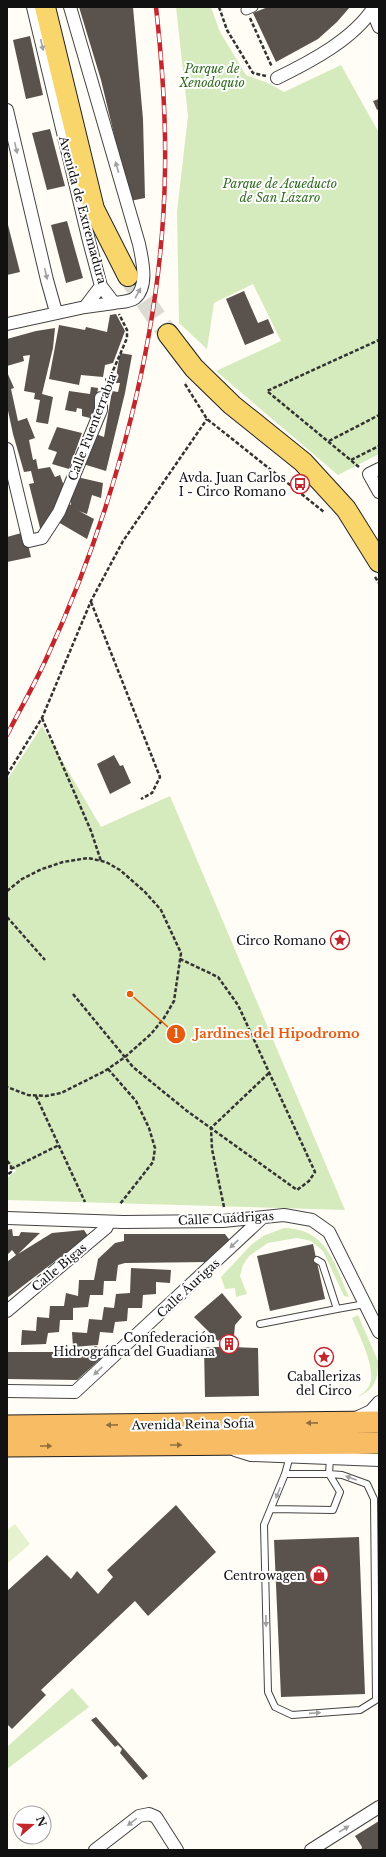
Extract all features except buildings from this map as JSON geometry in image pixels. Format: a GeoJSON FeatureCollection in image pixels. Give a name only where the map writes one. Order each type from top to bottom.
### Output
{"type":"FeatureCollection","features":[{"type":"Feature","properties":{"kind":"highway","name":"Avenida Reina Sofía"},"geometry":{"type":"LineString","coordinates":[[7,1426],[379,1422]]}},
{"type":"Feature","properties":{"kind":"highway","name":"Avenida Reina Sofía"},"geometry":{"type":"LineString","coordinates":[[7,1446],[379,1443]]}},
{"type":"Feature","properties":{"kind":"main road","name":"Avenida de Extremadura"},"geometry":{"type":"LineString","coordinates":[[45,7],[94,209],[128,276]]}},
{"type":"Feature","properties":{"kind":"main road"},"geometry":{"type":"LineString","coordinates":[[168,334],[194,368],[232,405],[303,462],[346,509],[377,570]]}},
{"type":"Feature","properties":{"kind":"street","name":"Avenida de Extremadura"},"geometry":{"type":"LineString","coordinates":[[33,7],[101,286],[114,303]]}},
{"type":"Feature","properties":{"kind":"street"},"geometry":{"type":"LineString","coordinates":[[7,324],[56,312],[134,299],[141,289],[143,264],[139,244],[70,7]]}},
{"type":"Feature","properties":{"kind":"street"},"geometry":{"type":"LineString","coordinates":[[276,78],[306,64],[330,50],[352,31],[373,9],[379,27]]}},
{"type":"Feature","properties":{"kind":"street"},"geometry":{"type":"LineString","coordinates":[[7,110],[45,272],[56,312]]}},
{"type":"Feature","properties":{"kind":"street"},"geometry":{"type":"LineString","coordinates":[[85,307],[101,286]]}},
{"type":"Feature","properties":{"kind":"street","name":"Calle Fuenterrabía"},"geometry":{"type":"LineString","coordinates":[[7,449],[29,541],[42,538],[59,512],[101,410],[101,398]]}},
{"type":"Feature","properties":{"kind":"street"},"geometry":{"type":"LineString","coordinates":[[374,472],[379,492]]}},
{"type":"Feature","properties":{"kind":"street","name":"Calle Cuádrigas"},"geometry":{"type":"LineString","coordinates":[[7,1218],[109,1222],[224,1221],[284,1215],[312,1220],[329,1232],[379,1332]]}},
{"type":"Feature","properties":{"kind":"street","name":"Calle Áurigas"},"geometry":{"type":"LineString","coordinates":[[7,1391],[75,1392],[262,1218]]}},
{"type":"Feature","properties":{"kind":"street","name":"Calle Bigas"},"geometry":{"type":"LineString","coordinates":[[7,1311],[106,1228],[109,1222]]}},
{"type":"Feature","properties":{"kind":"street"},"geometry":{"type":"LineString","coordinates":[[344,1422],[371,1412],[379,1402]]}},
{"type":"Feature","properties":{"kind":"street"},"geometry":{"type":"LineString","coordinates":[[220,1445],[250,1455],[379,1460]]}},
{"type":"Feature","properties":{"kind":"street"},"geometry":{"type":"LineString","coordinates":[[311,1850],[379,1807]]}},
{"type":"Feature","properties":{"kind":"street"},"geometry":{"type":"LineString","coordinates":[[95,1850],[140,1816],[148,1814],[156,1817],[177,1850]]}},
{"type":"Feature","properties":{"kind":"lane"},"geometry":{"type":"LineString","coordinates":[[317,1260],[322,1263],[337,1309]]}},
{"type":"Feature","properties":{"kind":"lane"},"geometry":{"type":"LineString","coordinates":[[260,1324],[365,1304]]}},
{"type":"Feature","properties":{"kind":"lane"},"geometry":{"type":"LineString","coordinates":[[285,1474],[342,1475],[368,1484],[374,1499],[376,1700],[360,1710],[292,1715],[275,1707],[268,1692],[264,1525],[285,1474],[290,1456]]}},
{"type":"Feature","properties":{"kind":"lane"},"geometry":{"type":"LineString","coordinates":[[271,1509],[334,1510],[340,1492],[329,1474],[330,1458]]}},
{"type":"Feature","properties":{"kind":"path"},"geometry":{"type":"LineString","coordinates":[[219,7],[227,30],[254,73],[276,78]]}},
{"type":"Feature","properties":{"kind":"path"},"geometry":{"type":"LineString","coordinates":[[250,8],[276,78]]}},
{"type":"Feature","properties":{"kind":"path","name":"Calle Fuenterrabía"},"geometry":{"type":"LineString","coordinates":[[101,398],[127,338],[127,330],[114,303]]}},
{"type":"Feature","properties":{"kind":"path"},"geometry":{"type":"LineString","coordinates":[[374,472],[352,460],[266,391],[379,340]]}},
{"type":"Feature","properties":{"kind":"path"},"geometry":{"type":"LineString","coordinates":[[184,382],[207,419],[326,513]]}},
{"type":"Feature","properties":{"kind":"path"},"geometry":{"type":"LineString","coordinates":[[329,441],[379,415]]}},
{"type":"Feature","properties":{"kind":"path"},"geometry":{"type":"LineString","coordinates":[[7,775],[42,718],[91,601],[123,541],[207,419]]}},
{"type":"Feature","properties":{"kind":"path"},"geometry":{"type":"LineString","coordinates":[[352,460],[379,446]]}},
{"type":"Feature","properties":{"kind":"path"},"geometry":{"type":"LineString","coordinates":[[377,570],[379,583]]}},
{"type":"Feature","properties":{"kind":"path"},"geometry":{"type":"LineString","coordinates":[[91,601],[160,777],[152,793],[141,798]]}},
{"type":"Feature","properties":{"kind":"path"},"geometry":{"type":"LineString","coordinates":[[42,718],[91,831],[102,861]]}},
{"type":"Feature","properties":{"kind":"path"},"geometry":{"type":"LineString","coordinates":[[7,891],[22,880],[42,869],[63,862],[88,858],[102,861],[120,870],[145,892],[161,910],[181,953],[174,1001],[164,1018],[151,1034],[125,1058],[108,1069],[61,1093],[36,1096],[28,1095],[7,1087]]}},
{"type":"Feature","properties":{"kind":"path"},"geometry":{"type":"LineString","coordinates":[[7,917],[45,960]]}},
{"type":"Feature","properties":{"kind":"path"},"geometry":{"type":"LineString","coordinates":[[73,994],[133,1067],[211,1128],[297,1190],[308,1181],[315,1172],[238,1005],[218,977],[180,959]]}},
{"type":"Feature","properties":{"kind":"path"},"geometry":{"type":"LineString","coordinates":[[108,1069],[136,1101],[149,1128],[155,1148],[153,1162],[120,1204]]}},
{"type":"Feature","properties":{"kind":"path"},"geometry":{"type":"LineString","coordinates":[[224,1207],[212,1149],[211,1128],[269,1073]]}},
{"type":"Feature","properties":{"kind":"path"},"geometry":{"type":"LineString","coordinates":[[36,1096],[85,1202]]}},
{"type":"Feature","properties":{"kind":"path"},"geometry":{"type":"LineString","coordinates":[[7,1175],[11,1169],[58,1145]]}},
{"type":"Feature","properties":{"kind":"path"},"geometry":{"type":"LineString","coordinates":[[7,1161],[11,1165],[11,1169]]}},
{"type":"Feature","properties":{"kind":"green space","name":"Parque de Acueducto de San Lázaro"},"geometry":{"type":"Polygon","coordinates":[[[176,7],[211,7],[220,32],[246,75],[268,83],[284,92],[341,65],[379,133],[379,454],[338,475],[216,371],[281,341],[253,284],[214,303],[207,349],[179,323],[177,211],[188,116],[176,7]]]}},
{"type":"Feature","properties":{"kind":"green space"},"geometry":{"type":"Polygon","coordinates":[[[42,726],[101,827],[170,796],[345,1210],[7,1200],[7,1178],[16,1171],[7,1161],[7,780],[42,726]]]}},
{"type":"Feature","properties":{"kind":"green space"},"geometry":{"type":"Polygon","coordinates":[[[284,1228],[299,1230],[311,1235],[320,1242],[327,1250],[333,1261],[349,1297],[344,1296],[323,1251],[311,1241],[297,1238],[268,1243],[249,1256],[243,1265],[240,1276],[247,1294],[236,1297],[235,1288],[225,1289],[221,1277],[251,1245],[263,1236],[284,1228]]]}},
{"type":"Feature","properties":{"kind":"green space"},"geometry":{"type":"Polygon","coordinates":[[[358,1315],[378,1361],[376,1379],[372,1387],[358,1397],[369,1386],[371,1371],[366,1352],[352,1318],[358,1315]]]}},
{"type":"Feature","properties":{"kind":"green space"},"geometry":{"type":"Polygon","coordinates":[[[15,1524],[30,1544],[7,1564],[7,1530],[15,1524]]]}},
{"type":"Feature","properties":{"kind":"green space"},"geometry":{"type":"Polygon","coordinates":[[[72,1688],[89,1707],[7,1769],[7,1747],[72,1688]]]}},
{"type":"Feature","properties":{"kind":"tunnel"},"geometry":{"type":"LineString","coordinates":[[128,276],[168,334]]}},
{"type":"Feature","properties":{"kind":"railway"},"geometry":{"type":"LineString","coordinates":[[7,735],[38,677],[72,601],[94,542],[114,481],[131,419],[145,357],[155,294],[162,231],[165,170],[163,88],[156,7]]}},
{"type":"Feature","properties":{"kind":"place","name":"Avda. Juan Carlos I - Circo Romano"},"geometry":{"type":"Point","coordinates":[300,484]}},
{"type":"Feature","properties":{"kind":"place","name":"Circo Romano"},"geometry":{"type":"Point","coordinates":[340,940]}},
{"type":"Feature","properties":{"kind":"place","name":"Jardines del Hipodromo"},"geometry":{"type":"Point","coordinates":[130,994]}},
{"type":"Feature","properties":{"kind":"place","name":"Confederación Hidrográfica del Guadiana"},"geometry":{"type":"Point","coordinates":[229,1344]}},
{"type":"Feature","properties":{"kind":"place","name":"Caballerizas del Circo"},"geometry":{"type":"Point","coordinates":[324,1357]}},
{"type":"Feature","properties":{"kind":"place","name":"Centrowagen"},"geometry":{"type":"Point","coordinates":[319,1575]}},
{"type":"Feature","properties":{"kind":"park label","name":"Parque de Xenodoquio"},"geometry":{"type":"Point","coordinates":[212,75]}}]}
